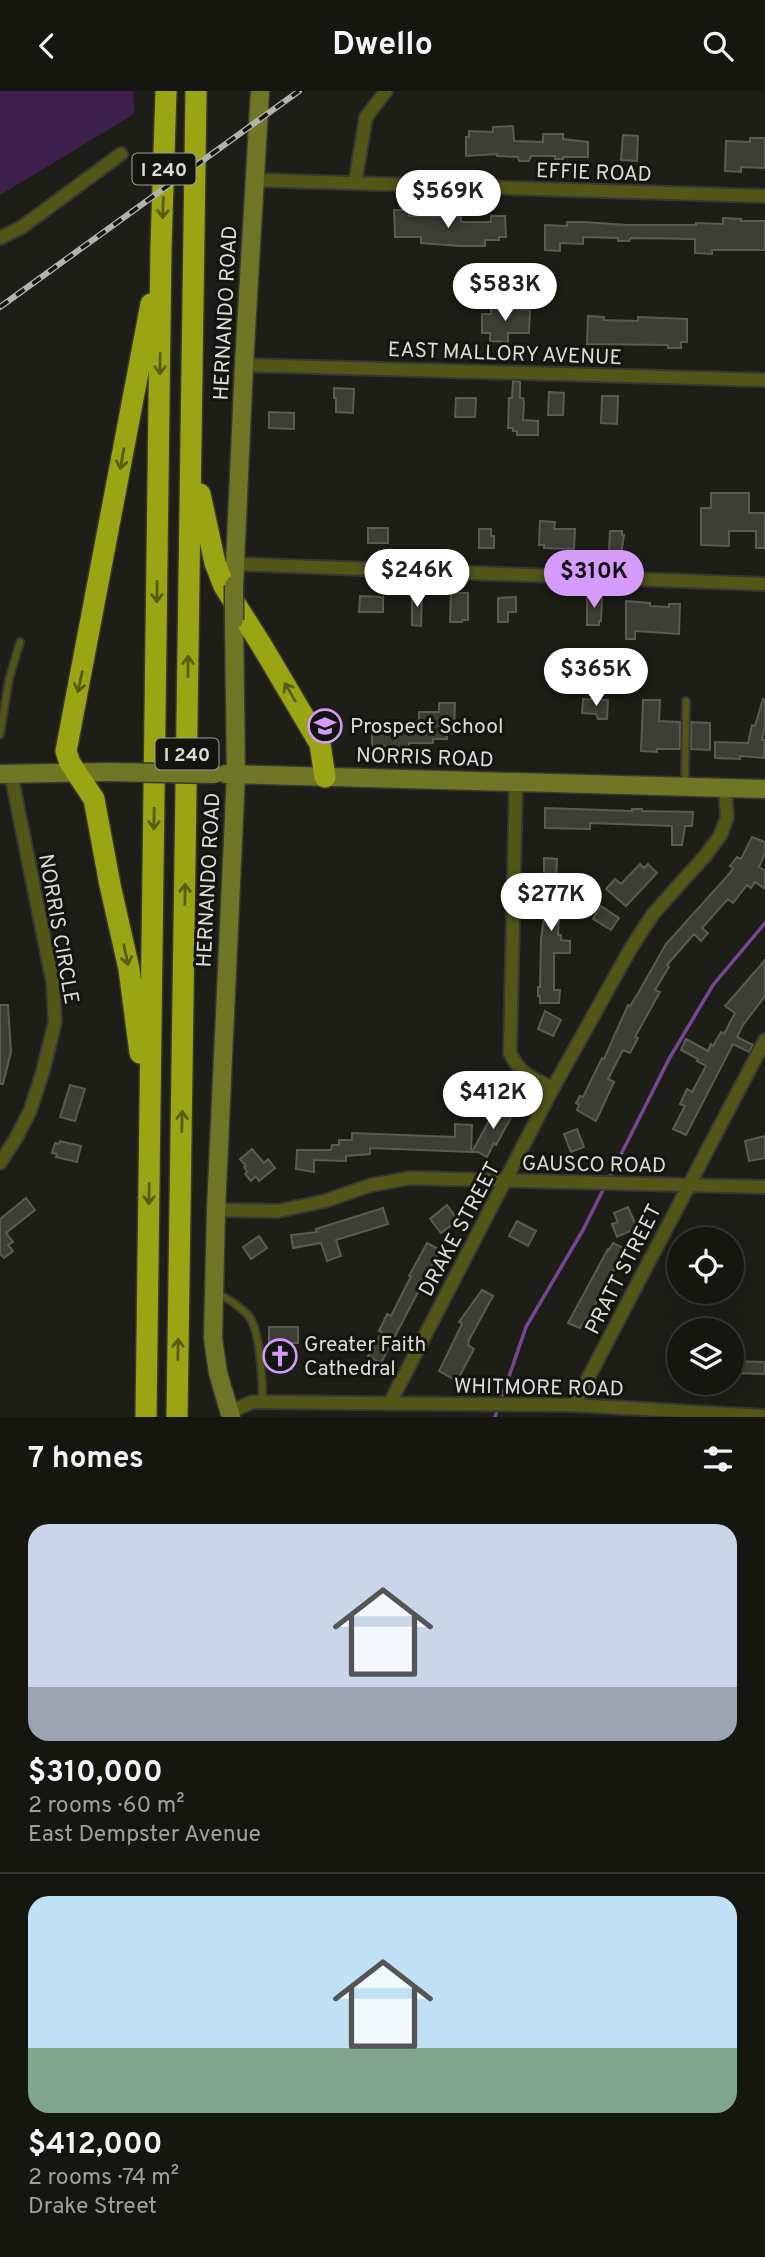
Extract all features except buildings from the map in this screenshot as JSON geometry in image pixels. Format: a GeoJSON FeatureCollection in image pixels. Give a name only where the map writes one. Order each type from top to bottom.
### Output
{"type":"FeatureCollection","features":[{"type":"Feature","properties":{"kind":"highway","name":"I 240"},"geometry":{"type":"LineString","coordinates":[[146,1417],[161,247],[166,91]]}},
{"type":"Feature","properties":{"kind":"highway","name":"I 240"},"geometry":{"type":"LineString","coordinates":[[177,1417],[196,91]]}},
{"type":"Feature","properties":{"kind":"highway"},"geometry":{"type":"LineString","coordinates":[[150,1115],[130,969],[110,885],[94,799],[70,763],[66,751],[161,247]]}},
{"type":"Feature","properties":{"kind":"highway"},"geometry":{"type":"LineString","coordinates":[[191,447],[215,563],[224,586],[320,744],[325,776]]}},
{"type":"Feature","properties":{"kind":"main road","name":"HERNANDO ROAD"},"geometry":{"type":"LineString","coordinates":[[230,1414],[218,1373],[213,1338],[214,1292],[236,774],[234,585],[260,91]]}},
{"type":"Feature","properties":{"kind":"main road","name":"NORRIS ROAD"},"geometry":{"type":"LineString","coordinates":[[6,774],[236,774],[765,789]]}},
{"type":"Feature","properties":{"kind":"street"},"geometry":{"type":"LineString","coordinates":[[355,183],[366,117],[386,91]]}},
{"type":"Feature","properties":{"kind":"street"},"geometry":{"type":"LineString","coordinates":[[0,238],[22,227],[121,154]]}},
{"type":"Feature","properties":{"kind":"street","name":"EFFIE ROAD"},"geometry":{"type":"LineString","coordinates":[[255,180],[765,196]]}},
{"type":"Feature","properties":{"kind":"street","name":"EAST MALLORY AVENUE"},"geometry":{"type":"LineString","coordinates":[[244,365],[765,380]]}},
{"type":"Feature","properties":{"kind":"street"},"geometry":{"type":"LineString","coordinates":[[235,564],[765,584]]}},
{"type":"Feature","properties":{"kind":"street","name":"NORRIS CIRCLE"},"geometry":{"type":"LineString","coordinates":[[0,1163],[30,1111],[55,1022],[53,983],[6,774]]}},
{"type":"Feature","properties":{"kind":"street"},"geometry":{"type":"LineString","coordinates":[[516,782],[510,1053],[515,1065],[525,1075],[553,1089]]}},
{"type":"Feature","properties":{"kind":"street","name":"DRAKE STREET"},"geometry":{"type":"LineString","coordinates":[[390,1403],[553,1089],[631,948],[653,914],[720,836],[727,818],[725,787]]}},
{"type":"Feature","properties":{"kind":"street","name":"PRATT STREET"},"geometry":{"type":"LineString","coordinates":[[574,1405],[765,1040]]}},
{"type":"Feature","properties":{"kind":"street","name":"GAUSCO ROAD"},"geometry":{"type":"LineString","coordinates":[[216,1210],[278,1211],[325,1201],[371,1185],[410,1178],[765,1187]]}},
{"type":"Feature","properties":{"kind":"street","name":"WHITMORE ROAD"},"geometry":{"type":"LineString","coordinates":[[230,1414],[253,1402],[263,1402],[390,1403],[405,1411],[505,1404],[574,1405],[765,1416]]}},
{"type":"Feature","properties":{"kind":"lane"},"geometry":{"type":"LineString","coordinates":[[0,734],[9,679],[20,642]]}},
{"type":"Feature","properties":{"kind":"lane"},"geometry":{"type":"LineString","coordinates":[[685,786],[686,701]]}},
{"type":"Feature","properties":{"kind":"lane"},"geometry":{"type":"LineString","coordinates":[[214,1292],[249,1316],[257,1338],[263,1402]]}},
{"type":"Feature","properties":{"kind":"shaded area"},"geometry":{"type":"Polygon","coordinates":[[[0,91],[133,91],[134,114],[0,195],[0,91]]]}},
{"type":"Feature","properties":{"kind":"waterway"},"geometry":{"type":"LineString","coordinates":[[608,1180],[669,1059],[713,985],[765,923]]}},
{"type":"Feature","properties":{"kind":"waterway"},"geometry":{"type":"LineString","coordinates":[[495,1417],[526,1327],[583,1230],[605,1186]]}},
{"type":"Feature","properties":{"kind":"railway"},"geometry":{"type":"LineString","coordinates":[[0,307],[299,91]]}},
{"type":"Feature","properties":{"kind":"place","name":"Prospect School"},"geometry":{"type":"Point","coordinates":[325,726]}},
{"type":"Feature","properties":{"kind":"place","name":"Greater Faith Cathedral"},"geometry":{"type":"Point","coordinates":[280,1356]}}]}
